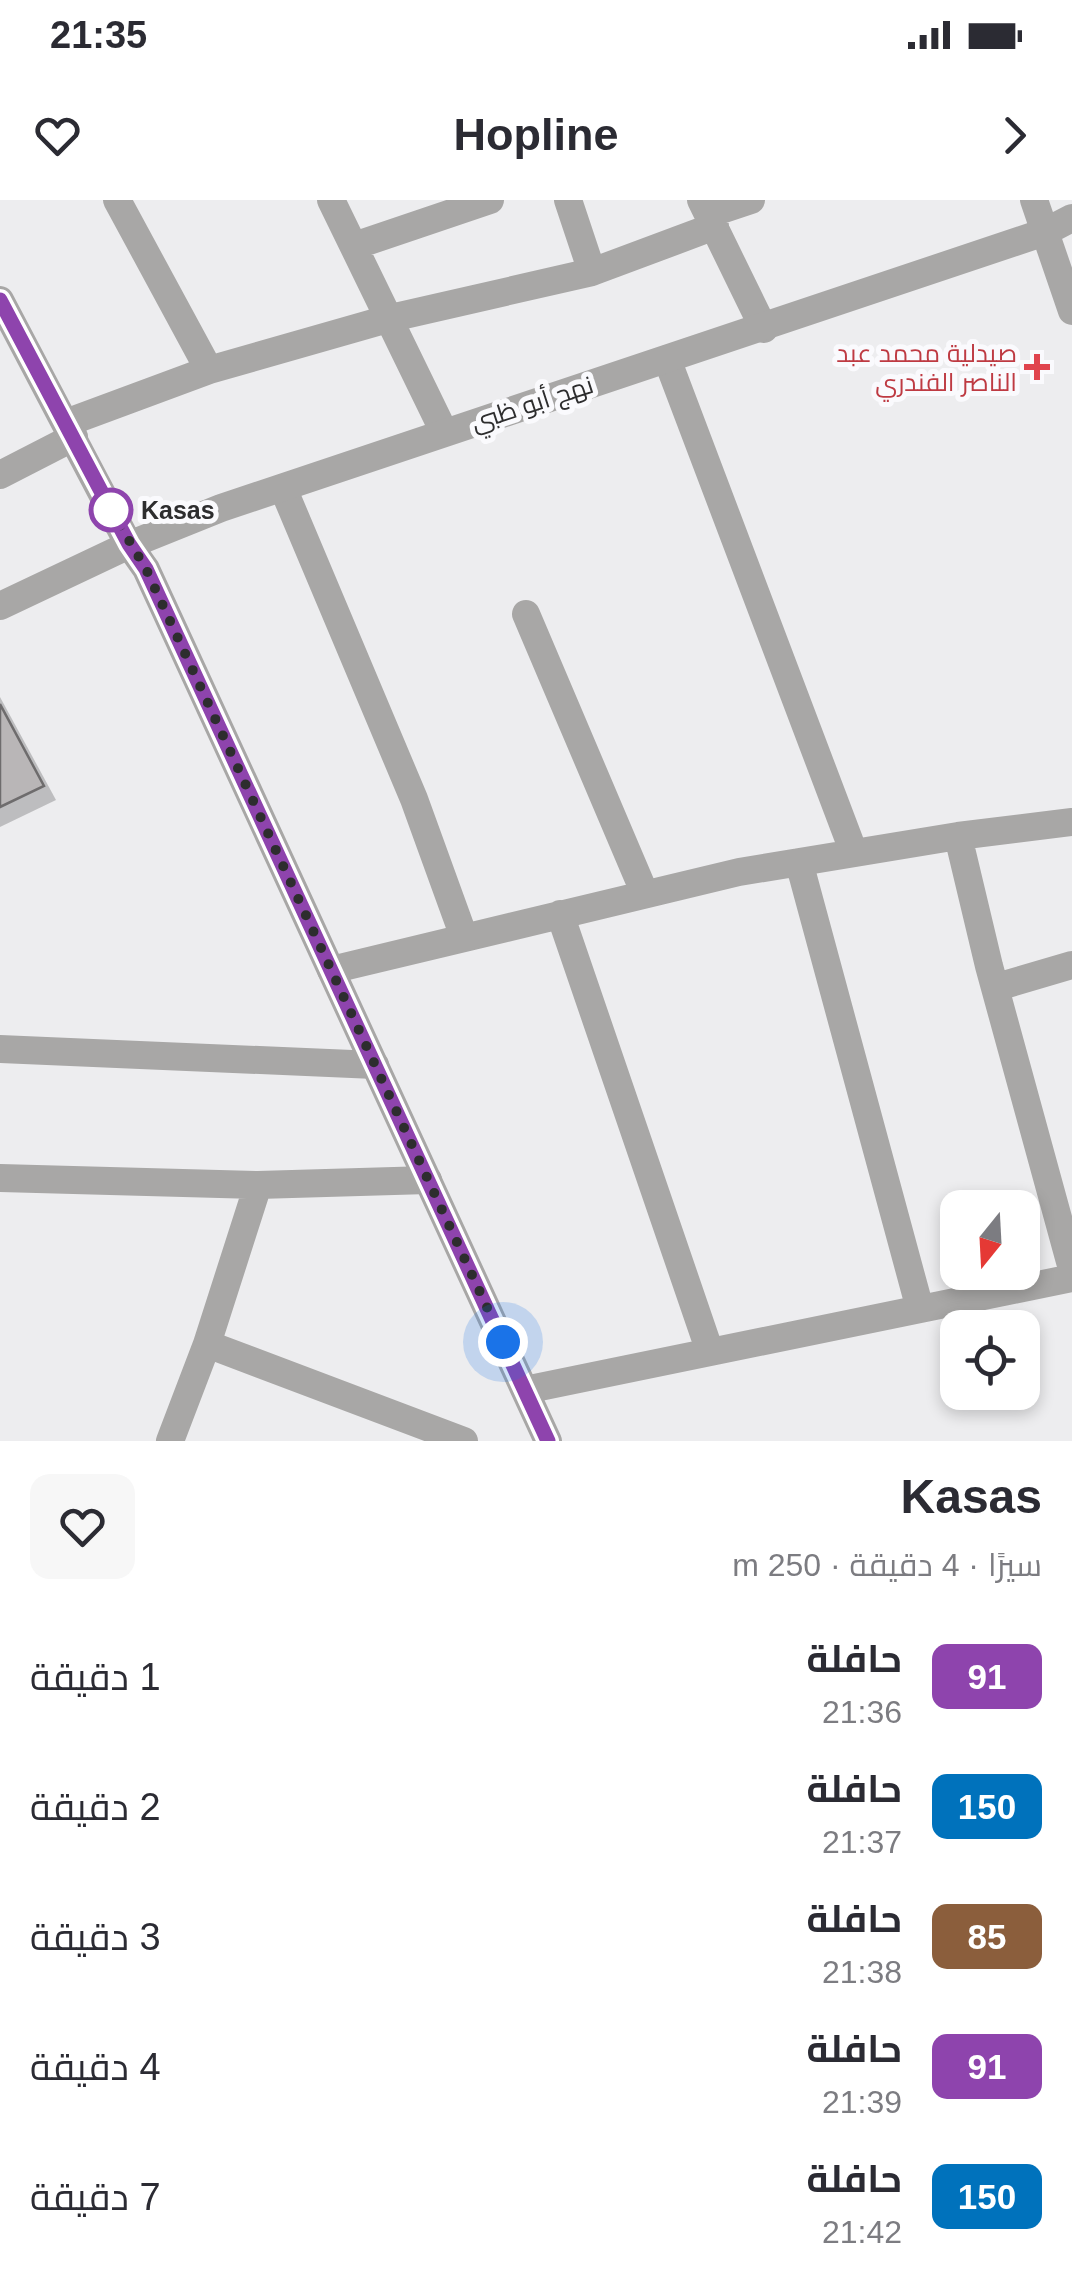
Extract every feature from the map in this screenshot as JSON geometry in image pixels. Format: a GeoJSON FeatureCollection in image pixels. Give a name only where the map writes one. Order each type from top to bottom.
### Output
{"type":"FeatureCollection","features":[{"type":"Feature","properties":{"kind":"street"},"geometry":{"type":"LineString","coordinates":[[117,200],[208,370]]}},
{"type":"Feature","properties":{"kind":"street"},"geometry":{"type":"LineString","coordinates":[[332,200],[444,432]]}},
{"type":"Feature","properties":{"kind":"street"},"geometry":{"type":"LineString","coordinates":[[354,246],[490,200]]}},
{"type":"Feature","properties":{"kind":"street"},"geometry":{"type":"LineString","coordinates":[[568,200],[592,272]]}},
{"type":"Feature","properties":{"kind":"street"},"geometry":{"type":"LineString","coordinates":[[0,475],[70,430],[208,370],[392,318],[592,272],[709,214],[751,200]]}},
{"type":"Feature","properties":{"kind":"street"},"geometry":{"type":"LineString","coordinates":[[1034,200],[1072,311]]}},
{"type":"Feature","properties":{"kind":"street"},"geometry":{"type":"LineString","coordinates":[[709,214],[764,328]]}},
{"type":"Feature","properties":{"kind":"street","name":"نهج أبو ظبي"},"geometry":{"type":"LineString","coordinates":[[0,606],[129,544],[282,488],[1046,232],[1072,218]]}},
{"type":"Feature","properties":{"kind":"street"},"geometry":{"type":"LineString","coordinates":[[0,300],[129,544],[146,569],[548,1441]]}},
{"type":"Feature","properties":{"kind":"street"},"geometry":{"type":"LineString","coordinates":[[667,359],[854,853]]}},
{"type":"Feature","properties":{"kind":"street"},"geometry":{"type":"LineString","coordinates":[[282,488],[414,799],[464,937]]}},
{"type":"Feature","properties":{"kind":"street"},"geometry":{"type":"LineString","coordinates":[[526,614],[646,894]]}},
{"type":"Feature","properties":{"kind":"street"},"geometry":{"type":"LineString","coordinates":[[331,970],[646,894],[799,862],[1072,822]]}},
{"type":"Feature","properties":{"kind":"street"},"geometry":{"type":"LineString","coordinates":[[958,836],[1072,1269]]}},
{"type":"Feature","properties":{"kind":"street"},"geometry":{"type":"LineString","coordinates":[[799,862],[920,1310]]}},
{"type":"Feature","properties":{"kind":"street"},"geometry":{"type":"LineString","coordinates":[[560,914],[710,1352]]}},
{"type":"Feature","properties":{"kind":"street"},"geometry":{"type":"LineString","coordinates":[[997,987],[1072,965]]}},
{"type":"Feature","properties":{"kind":"street"},"geometry":{"type":"LineString","coordinates":[[0,1050],[375,1065]]}},
{"type":"Feature","properties":{"kind":"street"},"geometry":{"type":"LineString","coordinates":[[0,1178],[258,1185],[428,1180]]}},
{"type":"Feature","properties":{"kind":"street"},"geometry":{"type":"LineString","coordinates":[[170,1441],[207,1344],[258,1185]]}},
{"type":"Feature","properties":{"kind":"street"},"geometry":{"type":"LineString","coordinates":[[525,1390],[1072,1278]]}},
{"type":"Feature","properties":{"kind":"street"},"geometry":{"type":"LineString","coordinates":[[207,1344],[464,1441]]}},
{"type":"Feature","properties":{"kind":"building"},"geometry":{"type":"Polygon","coordinates":[[[0,704],[44,786],[0,807],[0,704]]]}},
{"type":"Feature","properties":{"kind":"bus line","name":"91"},"geometry":{"type":"LineString","coordinates":[[0,300],[129,544],[146,569],[548,1441]]}},
{"type":"Feature","properties":{"kind":"place","name":"صيدلية محمد عبد الناصر الفندري"},"geometry":{"type":"Point","coordinates":[1037,367]}},
{"type":"Feature","properties":{"kind":"place","name":"Kasas"},"geometry":{"type":"Point","coordinates":[111,510]}},
{"type":"Feature","properties":{"kind":"route"},"geometry":{"type":"LineString","coordinates":[[111,510],[146,569],[503,1342]]}}]}
